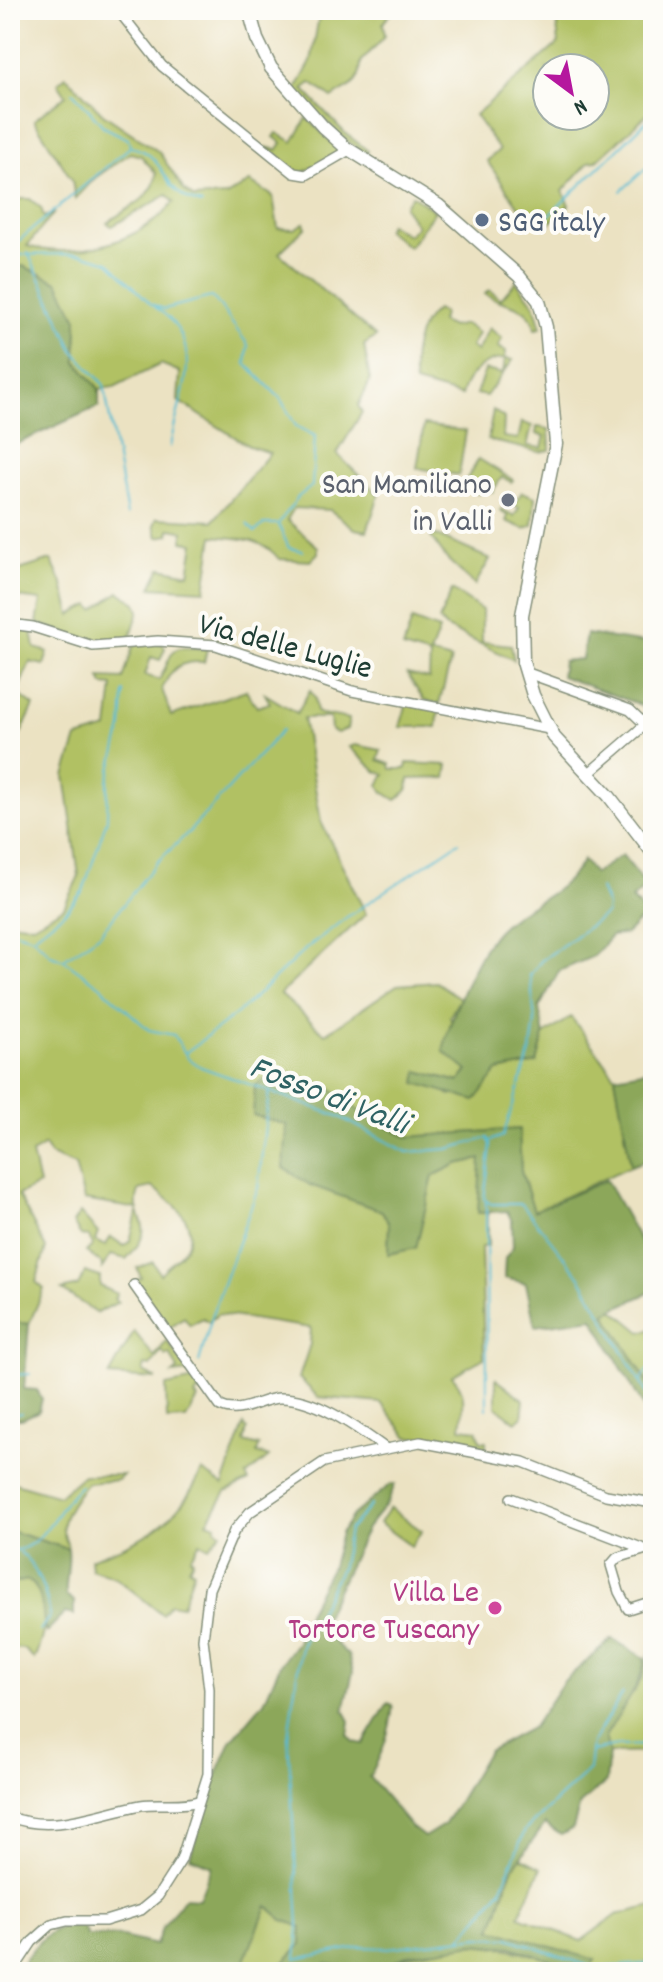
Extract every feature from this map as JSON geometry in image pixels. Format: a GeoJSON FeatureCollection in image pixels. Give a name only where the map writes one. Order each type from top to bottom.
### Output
{"type":"FeatureCollection","features":[{"type":"Feature","properties":{"kind":"main road"},"geometry":{"type":"LineString","coordinates":[[249,10],[257,39],[273,72],[323,127],[349,150],[415,189],[462,225],[526,283],[542,309],[556,441],[521,620],[525,672],[549,729],[565,752],[588,774],[653,853]]}},
{"type":"Feature","properties":{"kind":"street"},"geometry":{"type":"LineString","coordinates":[[118,10],[162,66],[294,173],[306,175],[349,150]]}},
{"type":"Feature","properties":{"kind":"street","name":"Via delle Luglie"},"geometry":{"type":"LineString","coordinates":[[10,624],[33,627],[93,646],[145,641],[216,645],[344,689],[549,729]]}},
{"type":"Feature","properties":{"kind":"street"},"geometry":{"type":"LineString","coordinates":[[525,672],[630,710],[649,728],[588,774]]}},
{"type":"Feature","properties":{"kind":"street"},"geometry":{"type":"LineString","coordinates":[[134,1285],[220,1406],[240,1409],[272,1399],[290,1399],[333,1414],[385,1448]]}},
{"type":"Feature","properties":{"kind":"street"},"geometry":{"type":"LineString","coordinates":[[12,1972],[32,1942],[51,1925],[124,1918],[153,1901],[181,1860],[209,1769],[204,1619],[211,1580],[234,1531],[250,1512],[318,1464],[420,1442],[485,1453],[558,1473],[630,1502],[653,1503]]}},
{"type":"Feature","properties":{"kind":"street"},"geometry":{"type":"LineString","coordinates":[[511,1498],[648,1548]]}},
{"type":"Feature","properties":{"kind":"street"},"geometry":{"type":"LineString","coordinates":[[648,1548],[615,1559],[611,1566],[628,1609],[653,1601]]}},
{"type":"Feature","properties":{"kind":"street"},"geometry":{"type":"LineString","coordinates":[[10,1817],[31,1823],[56,1823],[146,1804],[198,1801]]}},
{"type":"Feature","properties":{"kind":"green space"},"geometry":{"type":"Polygon","coordinates":[[[320,10],[394,10],[383,23],[385,36],[361,62],[359,76],[353,84],[332,98],[311,83],[303,89],[344,132],[368,151],[365,154],[341,136],[295,91],[311,62],[320,10]]]}},
{"type":"Feature","properties":{"kind":"green space"},"geometry":{"type":"Polygon","coordinates":[[[555,10],[653,10],[653,109],[596,161],[589,162],[563,191],[569,205],[546,227],[522,212],[487,161],[499,150],[475,115],[531,67],[531,132],[611,132],[611,52],[548,52],[559,43],[555,10]]]}},
{"type":"Feature","properties":{"kind":"green space"},"geometry":{"type":"Polygon","coordinates":[[[66,76],[103,114],[159,152],[184,190],[194,198],[226,196],[250,182],[273,196],[278,228],[294,229],[304,223],[306,227],[279,253],[376,337],[364,345],[370,381],[358,406],[362,412],[337,454],[379,495],[367,531],[355,529],[330,510],[294,508],[287,520],[318,547],[318,553],[310,561],[279,559],[258,543],[213,536],[205,590],[151,587],[161,568],[189,574],[194,543],[183,541],[183,531],[170,529],[169,535],[158,537],[154,525],[157,518],[213,521],[270,453],[249,446],[178,401],[180,372],[161,364],[114,387],[99,389],[76,361],[77,330],[45,279],[23,266],[10,269],[10,199],[30,199],[41,208],[44,217],[53,214],[27,246],[66,251],[86,249],[126,237],[144,228],[174,202],[167,195],[112,226],[107,223],[138,202],[155,182],[156,173],[141,156],[130,153],[95,178],[75,199],[72,180],[34,120],[66,95],[58,83],[66,76]]]}},
{"type":"Feature","properties":{"kind":"green space"},"geometry":{"type":"Polygon","coordinates":[[[307,118],[342,152],[300,174],[265,147],[277,150],[282,143],[274,137],[277,133],[293,142],[307,118]]]}},
{"type":"Feature","properties":{"kind":"green space"},"geometry":{"type":"Polygon","coordinates":[[[412,195],[435,211],[409,247],[386,230],[389,224],[408,235],[417,226],[404,207],[412,195]]]}},
{"type":"Feature","properties":{"kind":"green space"},"geometry":{"type":"Polygon","coordinates":[[[23,266],[58,282],[77,319],[76,361],[99,389],[99,406],[10,447],[10,269],[23,266]]]}},
{"type":"Feature","properties":{"kind":"green space"},"geometry":{"type":"Polygon","coordinates":[[[516,281],[534,304],[541,328],[535,329],[522,309],[485,294],[489,290],[501,299],[516,281]]]}},
{"type":"Feature","properties":{"kind":"green space"},"geometry":{"type":"Polygon","coordinates":[[[436,310],[443,313],[441,322],[452,327],[465,324],[478,333],[471,347],[477,351],[489,328],[502,338],[498,347],[506,351],[505,359],[490,361],[477,369],[467,381],[461,396],[415,383],[413,363],[416,344],[423,325],[436,310]]]}},
{"type":"Feature","properties":{"kind":"green space"},"geometry":{"type":"Polygon","coordinates":[[[505,359],[513,360],[503,373],[505,359]]]}},
{"type":"Feature","properties":{"kind":"green space"},"geometry":{"type":"Polygon","coordinates":[[[485,370],[503,374],[486,396],[476,394],[485,370]]]}},
{"type":"Feature","properties":{"kind":"green space"},"geometry":{"type":"Polygon","coordinates":[[[493,410],[504,418],[503,437],[518,439],[522,422],[532,426],[527,446],[542,448],[545,436],[536,434],[537,427],[549,429],[550,450],[539,452],[488,440],[493,410]]]}},
{"type":"Feature","properties":{"kind":"green space"},"geometry":{"type":"Polygon","coordinates":[[[424,425],[466,431],[459,475],[417,468],[424,425]]]}},
{"type":"Feature","properties":{"kind":"green space"},"geometry":{"type":"Polygon","coordinates":[[[479,459],[513,480],[511,482],[502,477],[492,492],[483,487],[478,494],[463,485],[479,459]]]}},
{"type":"Feature","properties":{"kind":"green space"},"geometry":{"type":"Polygon","coordinates":[[[522,492],[535,497],[533,525],[524,529],[506,521],[508,516],[500,511],[514,516],[519,508],[514,505],[522,492]]]}},
{"type":"Feature","properties":{"kind":"green space"},"geometry":{"type":"Polygon","coordinates":[[[433,534],[490,559],[475,585],[447,559],[431,537],[433,534]]]}},
{"type":"Feature","properties":{"kind":"green space"},"geometry":{"type":"Polygon","coordinates":[[[51,560],[63,585],[71,615],[90,605],[94,610],[119,592],[136,603],[139,611],[130,638],[99,644],[37,623],[41,600],[10,596],[10,573],[51,560]]]}},
{"type":"Feature","properties":{"kind":"green space"},"geometry":{"type":"Polygon","coordinates":[[[452,590],[482,610],[482,642],[511,645],[514,660],[445,627],[439,620],[452,590]]]}},
{"type":"Feature","properties":{"kind":"green space"},"geometry":{"type":"Polygon","coordinates":[[[412,620],[439,630],[430,654],[451,660],[439,704],[424,700],[407,674],[429,679],[430,656],[403,648],[412,620]]]}},
{"type":"Feature","properties":{"kind":"green space"},"geometry":{"type":"Polygon","coordinates":[[[23,629],[32,631],[35,648],[48,652],[44,665],[30,662],[17,693],[34,706],[10,756],[10,655],[15,653],[23,629]]]}},
{"type":"Feature","properties":{"kind":"green space"},"geometry":{"type":"Polygon","coordinates":[[[586,634],[653,644],[653,703],[646,707],[561,676],[563,661],[582,659],[586,634]]]}},
{"type":"Feature","properties":{"kind":"green space"},"geometry":{"type":"Polygon","coordinates":[[[162,643],[165,648],[160,660],[151,657],[145,675],[159,680],[174,651],[185,647],[207,649],[204,662],[182,664],[166,681],[162,689],[171,716],[246,690],[257,707],[270,703],[265,694],[297,713],[310,690],[315,698],[317,713],[349,719],[347,729],[337,733],[331,730],[330,718],[303,718],[321,822],[366,914],[280,994],[325,1034],[397,985],[436,982],[460,998],[450,1016],[468,1070],[460,1082],[418,1071],[450,1095],[498,1071],[537,1063],[544,1035],[571,1017],[615,1076],[631,1166],[534,1211],[521,1171],[519,1129],[406,1137],[363,1114],[327,1086],[287,1125],[362,1203],[382,1211],[389,1224],[388,1254],[416,1248],[433,1176],[457,1164],[482,1159],[478,1213],[488,1213],[488,1246],[481,1247],[484,1358],[452,1376],[462,1394],[461,1428],[477,1430],[481,1441],[486,1441],[486,1449],[437,1439],[408,1437],[381,1403],[318,1397],[299,1378],[310,1344],[311,1328],[218,1314],[209,1322],[203,1318],[190,1325],[184,1317],[167,1329],[135,1281],[141,1277],[137,1268],[153,1262],[160,1274],[187,1245],[189,1227],[180,1211],[152,1187],[139,1190],[137,1209],[84,1200],[75,1165],[50,1155],[44,1145],[32,1154],[39,1185],[18,1195],[46,1248],[36,1282],[44,1289],[29,1324],[10,1322],[10,922],[33,925],[64,907],[79,876],[65,776],[77,738],[108,729],[113,686],[103,685],[100,678],[123,679],[134,644],[162,643]]]}},
{"type":"Feature","properties":{"kind":"green space"},"geometry":{"type":"Polygon","coordinates":[[[407,703],[439,709],[437,727],[400,727],[407,703]]]}},
{"type":"Feature","properties":{"kind":"green space"},"geometry":{"type":"Polygon","coordinates":[[[355,745],[381,750],[378,760],[390,764],[391,769],[406,769],[407,763],[448,765],[446,778],[409,779],[408,790],[396,800],[383,792],[379,785],[385,774],[376,771],[349,747],[355,745]]]}},
{"type":"Feature","properties":{"kind":"green space"},"geometry":{"type":"Polygon","coordinates":[[[622,855],[647,886],[632,899],[646,914],[626,934],[611,936],[594,956],[559,971],[539,1008],[544,1035],[537,1063],[498,1071],[475,1101],[416,1083],[418,1071],[459,1082],[468,1071],[443,1051],[464,988],[497,931],[564,884],[583,860],[594,874],[622,855]]]}},
{"type":"Feature","properties":{"kind":"green space"},"geometry":{"type":"Polygon","coordinates":[[[653,1069],[653,1158],[631,1166],[615,1076],[653,1069]]]}},
{"type":"Feature","properties":{"kind":"green space"},"geometry":{"type":"Polygon","coordinates":[[[281,1070],[327,1086],[363,1114],[407,1137],[519,1129],[521,1171],[534,1211],[606,1180],[653,1264],[653,1291],[605,1313],[653,1391],[653,1407],[645,1409],[593,1318],[535,1326],[526,1283],[504,1278],[505,1258],[513,1247],[512,1221],[507,1211],[478,1213],[481,1159],[457,1164],[433,1176],[416,1248],[388,1254],[389,1224],[382,1211],[310,1185],[284,1168],[287,1125],[253,1115],[255,1085],[281,1070]]]}},
{"type":"Feature","properties":{"kind":"green space"},"geometry":{"type":"Polygon","coordinates":[[[138,1210],[143,1229],[137,1247],[126,1259],[111,1255],[102,1268],[101,1263],[86,1252],[93,1245],[89,1237],[81,1235],[73,1223],[80,1213],[98,1233],[95,1241],[105,1246],[111,1237],[124,1246],[130,1241],[138,1210]]]}},
{"type":"Feature","properties":{"kind":"green space"},"geometry":{"type":"Polygon","coordinates":[[[85,1272],[100,1277],[100,1286],[117,1294],[114,1299],[118,1302],[97,1313],[62,1290],[78,1286],[85,1272]]]}},
{"type":"Feature","properties":{"kind":"green space"},"geometry":{"type":"Polygon","coordinates":[[[613,1309],[641,1332],[653,1329],[653,1391],[605,1313],[613,1309]]]}},
{"type":"Feature","properties":{"kind":"green space"},"geometry":{"type":"Polygon","coordinates":[[[10,1322],[29,1324],[24,1389],[37,1390],[42,1399],[39,1411],[22,1419],[10,1419],[10,1322]]]}},
{"type":"Feature","properties":{"kind":"green space"},"geometry":{"type":"Polygon","coordinates":[[[134,1331],[154,1357],[167,1341],[189,1372],[173,1374],[178,1370],[170,1354],[166,1356],[162,1351],[150,1366],[145,1365],[143,1372],[157,1379],[109,1376],[134,1331]]]}},
{"type":"Feature","properties":{"kind":"green space"},"geometry":{"type":"Polygon","coordinates":[[[496,1379],[524,1400],[522,1417],[516,1422],[496,1407],[496,1379]]]}},
{"type":"Feature","properties":{"kind":"green space"},"geometry":{"type":"Polygon","coordinates":[[[195,1380],[206,1395],[198,1391],[195,1396],[198,1399],[186,1419],[167,1420],[166,1386],[195,1380]]]}},
{"type":"Feature","properties":{"kind":"green space"},"geometry":{"type":"Polygon","coordinates":[[[244,1425],[247,1430],[244,1442],[259,1446],[257,1453],[269,1457],[246,1476],[249,1481],[226,1492],[207,1522],[216,1525],[215,1528],[221,1532],[209,1547],[200,1542],[190,1558],[193,1560],[189,1568],[194,1571],[182,1606],[170,1604],[162,1614],[115,1577],[91,1569],[90,1559],[127,1545],[169,1518],[192,1490],[202,1471],[223,1485],[244,1425]]]}},
{"type":"Feature","properties":{"kind":"green space"},"geometry":{"type":"Polygon","coordinates":[[[10,1471],[11,1482],[59,1496],[83,1475],[123,1475],[118,1480],[87,1483],[79,1492],[63,1525],[68,1549],[10,1531],[10,1471]]]}},
{"type":"Feature","properties":{"kind":"green space"},"geometry":{"type":"Polygon","coordinates":[[[395,1484],[388,1502],[367,1528],[319,1628],[348,1655],[353,1672],[344,1710],[350,1721],[348,1735],[354,1742],[363,1744],[388,1703],[393,1705],[385,1742],[369,1777],[411,1827],[424,1837],[445,1824],[488,1751],[533,1727],[564,1681],[612,1639],[645,1658],[635,1689],[605,1737],[609,1753],[606,1782],[580,1804],[573,1828],[561,1835],[545,1824],[511,1871],[492,1929],[595,1960],[586,1972],[511,1947],[474,1944],[408,1955],[373,1972],[327,1964],[308,1971],[274,1972],[301,1945],[302,1927],[283,1920],[267,1906],[244,1962],[236,1972],[16,1972],[43,1938],[70,1925],[82,1925],[87,1936],[118,1936],[156,1945],[162,1928],[184,1898],[199,1899],[212,1866],[190,1857],[209,1793],[231,1741],[264,1702],[280,1665],[297,1642],[305,1618],[332,1566],[341,1533],[353,1515],[395,1484]]]}},
{"type":"Feature","properties":{"kind":"green space"},"geometry":{"type":"Polygon","coordinates":[[[390,1508],[422,1531],[411,1546],[379,1523],[390,1508]]]}},
{"type":"Feature","properties":{"kind":"green space"},"geometry":{"type":"Polygon","coordinates":[[[10,1531],[68,1549],[66,1595],[74,1601],[74,1615],[65,1613],[46,1632],[40,1598],[34,1585],[29,1580],[10,1583],[10,1531]]]}},
{"type":"Feature","properties":{"kind":"green space"},"geometry":{"type":"Polygon","coordinates":[[[29,1580],[37,1588],[45,1618],[34,1659],[24,1649],[10,1648],[10,1583],[29,1580]]]}},
{"type":"Feature","properties":{"kind":"green space"},"geometry":{"type":"Polygon","coordinates":[[[653,1650],[653,1752],[609,1753],[605,1737],[641,1680],[653,1650]]]}},
{"type":"Feature","properties":{"kind":"green space"},"geometry":{"type":"Polygon","coordinates":[[[520,1857],[541,1868],[519,1916],[581,1941],[616,1915],[653,1906],[653,1956],[649,1957],[644,1969],[653,1972],[643,1972],[643,1969],[603,1972],[373,1972],[431,1949],[456,1945],[503,1948],[586,1971],[595,1960],[492,1930],[511,1871],[520,1857]]]}},
{"type":"Feature","properties":{"kind":"green space"},"geometry":{"type":"Polygon","coordinates":[[[267,1906],[283,1920],[302,1927],[301,1945],[274,1972],[236,1972],[244,1962],[267,1906]]]}},
{"type":"Feature","properties":{"kind":"waterway"},"geometry":{"type":"LineString","coordinates":[[73,92],[104,127],[128,139],[130,146]]}},
{"type":"Feature","properties":{"kind":"waterway"},"geometry":{"type":"LineString","coordinates":[[537,227],[653,115]]}},
{"type":"Feature","properties":{"kind":"waterway"},"geometry":{"type":"LineString","coordinates":[[10,248],[130,147],[152,157],[178,192],[202,204]]}},
{"type":"Feature","properties":{"kind":"waterway"},"geometry":{"type":"LineString","coordinates":[[621,191],[653,162]]}},
{"type":"Feature","properties":{"kind":"waterway"},"geometry":{"type":"LineString","coordinates":[[28,253],[74,351],[104,385],[127,515]]}},
{"type":"Feature","properties":{"kind":"waterway"},"geometry":{"type":"LineString","coordinates":[[10,255],[81,254],[109,262],[151,304],[164,309],[211,297],[216,301],[248,345],[246,364],[280,398],[296,426],[315,436],[312,486],[298,497],[278,524],[289,548],[303,551]]}},
{"type":"Feature","properties":{"kind":"waterway"},"geometry":{"type":"LineString","coordinates":[[155,307],[172,322],[182,337],[186,354],[184,390],[170,447]]}},
{"type":"Feature","properties":{"kind":"waterway"},"geometry":{"type":"LineString","coordinates":[[10,442],[11,449]]}},
{"type":"Feature","properties":{"kind":"waterway"},"geometry":{"type":"LineString","coordinates":[[247,524],[255,532],[264,524],[278,524]]}},
{"type":"Feature","properties":{"kind":"waterway"},"geometry":{"type":"LineString","coordinates":[[10,660],[12,655]]}},
{"type":"Feature","properties":{"kind":"waterway"},"geometry":{"type":"LineString","coordinates":[[33,937],[66,911],[83,891],[107,819],[108,781],[122,728],[124,692]]}},
{"type":"Feature","properties":{"kind":"waterway"},"geometry":{"type":"LineString","coordinates":[[64,959],[100,934],[157,862],[187,834],[282,730]]}},
{"type":"Feature","properties":{"kind":"waterway"},"geometry":{"type":"LineString","coordinates":[[185,1053],[240,1011],[308,947],[459,842]]}},
{"type":"Feature","properties":{"kind":"waterway"},"geometry":{"type":"LineString","coordinates":[[490,1141],[503,1136],[531,1050],[535,1021],[530,975],[541,961],[606,914],[607,905],[600,889]]}},
{"type":"Feature","properties":{"kind":"waterway","name":"Fosso di Valli"},"geometry":{"type":"LineString","coordinates":[[10,930],[33,937],[51,955],[64,960],[100,986],[149,1030],[174,1035],[188,1058],[201,1067],[338,1116],[407,1152],[448,1149],[488,1138],[491,1145],[484,1199],[491,1204],[522,1204],[580,1277],[653,1404]]}},
{"type":"Feature","properties":{"kind":"waterway"},"geometry":{"type":"LineString","coordinates":[[199,1362],[215,1306],[258,1188],[269,1091]]}},
{"type":"Feature","properties":{"kind":"waterway"},"geometry":{"type":"LineString","coordinates":[[486,1202],[487,1409]]}},
{"type":"Feature","properties":{"kind":"waterway"},"geometry":{"type":"LineString","coordinates":[[641,1381],[653,1363]]}},
{"type":"Feature","properties":{"kind":"waterway"},"geometry":{"type":"LineString","coordinates":[[10,1375],[30,1374]]}},
{"type":"Feature","properties":{"kind":"waterway"},"geometry":{"type":"LineString","coordinates":[[10,1415],[22,1413]]}},
{"type":"Feature","properties":{"kind":"waterway"},"geometry":{"type":"LineString","coordinates":[[10,1550],[21,1549],[40,1536],[80,1486]]}},
{"type":"Feature","properties":{"kind":"waterway"},"geometry":{"type":"LineString","coordinates":[[371,1505],[349,1530],[342,1566],[301,1646],[288,1736],[299,1925],[296,1959],[360,1947],[387,1948],[479,1937],[508,1938],[595,1968],[653,1963]]}},
{"type":"Feature","properties":{"kind":"waterway"},"geometry":{"type":"LineString","coordinates":[[20,1552],[36,1573],[49,1608],[50,1616],[39,1631]]}},
{"type":"Feature","properties":{"kind":"waterway"},"geometry":{"type":"LineString","coordinates":[[461,1938],[501,1890],[525,1830],[589,1770],[592,1743],[623,1693]]}},
{"type":"Feature","properties":{"kind":"waterway"},"geometry":{"type":"LineString","coordinates":[[592,1751],[617,1746],[653,1745]]}},
{"type":"Feature","properties":{"kind":"waterway"},"geometry":{"type":"LineString","coordinates":[[283,1972],[291,1964]]}},
{"type":"Feature","properties":{"kind":"place","name":"SGG italy"},"geometry":{"type":"Point","coordinates":[482,220]}},
{"type":"Feature","properties":{"kind":"place","name":"San Mamiliano in Valli"},"geometry":{"type":"Point","coordinates":[508,500]}},
{"type":"Feature","properties":{"kind":"place","name":"Villa Le Tortore Tuscany"},"geometry":{"type":"Point","coordinates":[495,1608]}}]}
